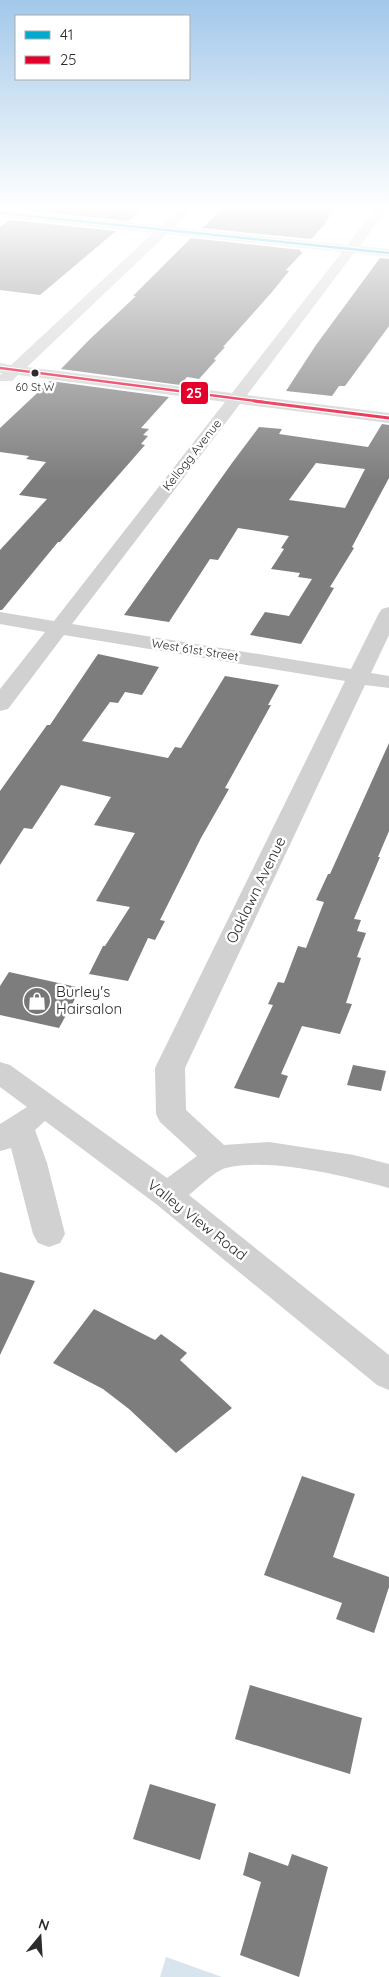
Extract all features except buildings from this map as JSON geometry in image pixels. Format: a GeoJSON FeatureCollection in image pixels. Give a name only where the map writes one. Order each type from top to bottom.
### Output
{"type":"FeatureCollection","features":[{"type":"Feature","properties":{"kind":"street"},"geometry":{"type":"LineString","coordinates":[[0,384],[8,369],[87,298]]}},
{"type":"Feature","properties":{"kind":"street","name":"Kellogg Avenue"},"geometry":{"type":"LineString","coordinates":[[0,704],[312,298]]}},
{"type":"Feature","properties":{"kind":"street"},"geometry":{"type":"LineString","coordinates":[[8,369],[389,418]]}},
{"type":"Feature","properties":{"kind":"street","name":"Oaklawn Avenue"},"geometry":{"type":"LineString","coordinates":[[217,1157],[171,1114],[170,1068],[389,613]]}},
{"type":"Feature","properties":{"kind":"street","name":"West 61st Street"},"geometry":{"type":"LineString","coordinates":[[0,618],[389,682]]}},
{"type":"Feature","properties":{"kind":"street","name":"Valley View Road"},"geometry":{"type":"LineString","coordinates":[[0,1072],[167,1195],[389,1375]]}},
{"type":"Feature","properties":{"kind":"street"},"geometry":{"type":"LineString","coordinates":[[46,1106],[9,1134],[32,1163],[49,1234]]}},
{"type":"Feature","properties":{"kind":"street"},"geometry":{"type":"LineString","coordinates":[[167,1195],[217,1157],[269,1153],[354,1166],[389,1176]]}},
{"type":"Feature","properties":{"kind":"shaded area"},"geometry":{"type":"Polygon","coordinates":[[[166,1957],[222,1977],[160,1977],[166,1957]]]}},
{"type":"Feature","properties":{"kind":"transit line","name":"25"},"geometry":{"type":"LineString","coordinates":[[0,368],[389,418]]}},
{"type":"Feature","properties":{"kind":"place","name":"60 St W"},"geometry":{"type":"Point","coordinates":[35,373]}},
{"type":"Feature","properties":{"kind":"place","name":"Burley's Hairsalon"},"geometry":{"type":"Point","coordinates":[37,1001]}}]}
